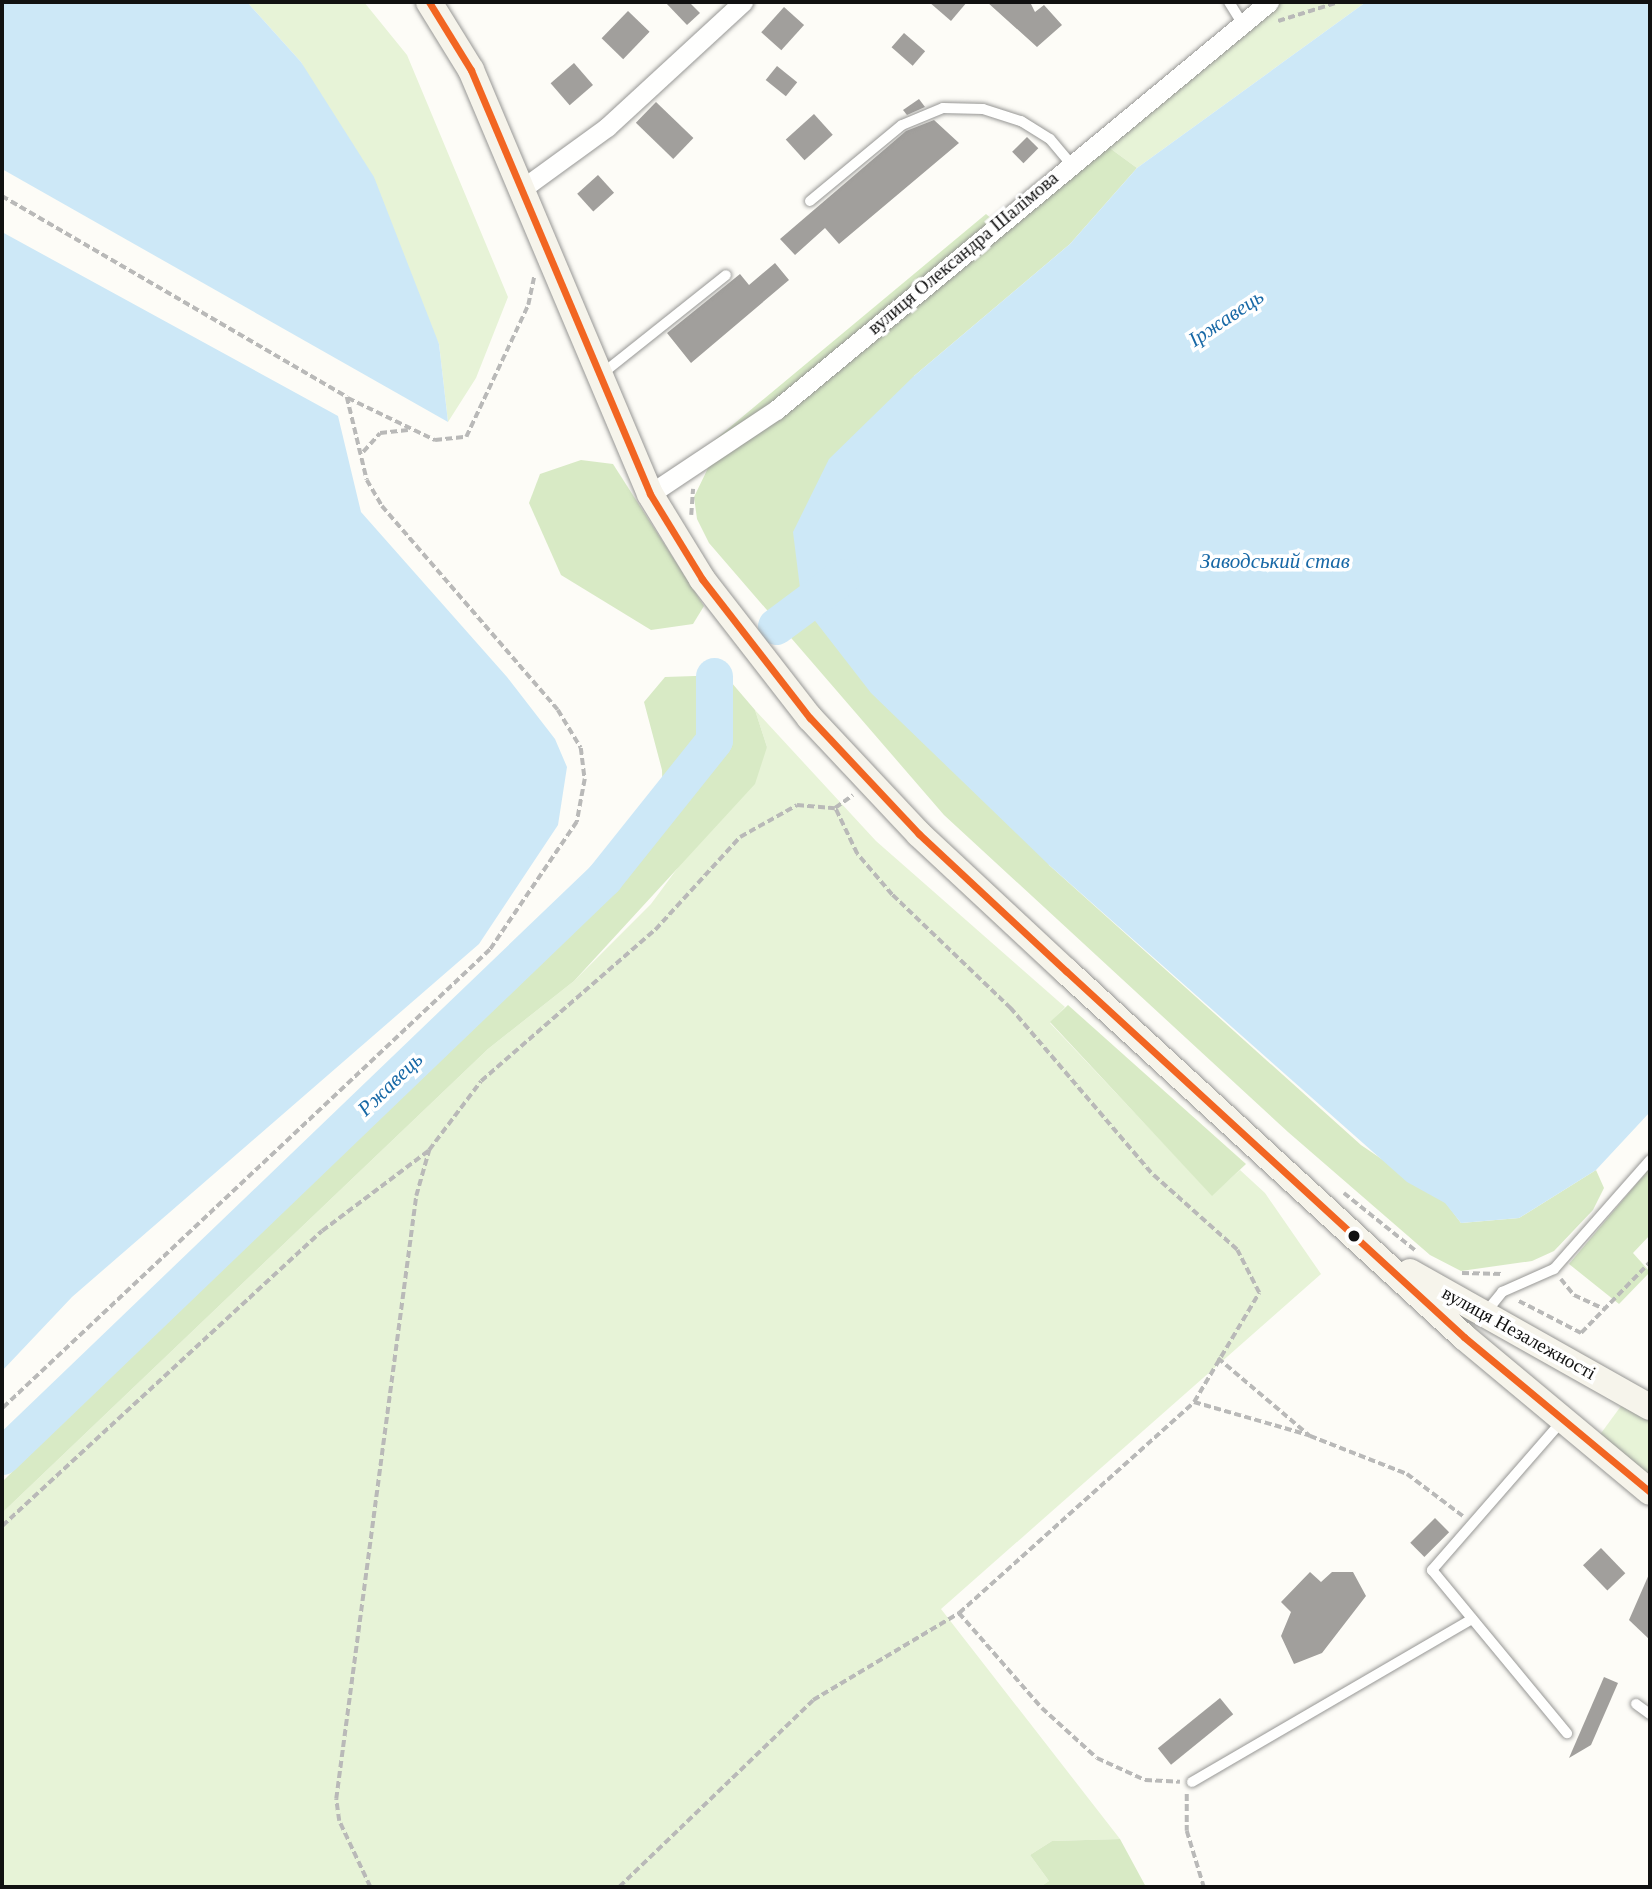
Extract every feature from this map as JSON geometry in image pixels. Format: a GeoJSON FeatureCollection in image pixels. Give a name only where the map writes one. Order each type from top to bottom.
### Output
{"type":"FeatureCollection","features":[{"type":"Feature","properties":{"kind":"main road","name":"вулиця Незалежності"},"geometry":{"type":"LineString","coordinates":[[429,2],[471,70],[596,377],[650,495],[702,579],[867,782],[1387,1260],[1464,1337],[1565,1418],[1650,1492]]}},
{"type":"Feature","properties":{"kind":"main road","name":"вулиця Незалежності"},"geometry":{"type":"LineString","coordinates":[[1387,1260],[1494,1302],[1650,1407]]}},
{"type":"Feature","properties":{"kind":"street"},"geometry":{"type":"LineString","coordinates":[[519,191],[607,127],[743,2]]}},
{"type":"Feature","properties":{"kind":"street","name":"вулиця Олександра Шалімова"},"geometry":{"type":"LineString","coordinates":[[650,495],[709,458],[776,410],[1269,2]]}},
{"type":"Feature","properties":{"kind":"lane"},"geometry":{"type":"LineString","coordinates":[[1229,2],[1243,25]]}},
{"type":"Feature","properties":{"kind":"lane"},"geometry":{"type":"LineString","coordinates":[[810,201],[902,125],[943,108],[983,109],[1021,121],[1050,139],[1071,164]]}},
{"type":"Feature","properties":{"kind":"lane"},"geometry":{"type":"LineString","coordinates":[[596,377],[726,275]]}},
{"type":"Feature","properties":{"kind":"lane"},"geometry":{"type":"LineString","coordinates":[[1494,1302],[1554,1269],[1650,1160]]}},
{"type":"Feature","properties":{"kind":"lane"},"geometry":{"type":"LineString","coordinates":[[1565,1418],[1432,1570],[1567,1732]]}},
{"type":"Feature","properties":{"kind":"lane"},"geometry":{"type":"LineString","coordinates":[[1192,1782],[1472,1619]]}},
{"type":"Feature","properties":{"kind":"lane"},"geometry":{"type":"LineString","coordinates":[[1636,1704],[1650,1714]]}},
{"type":"Feature","properties":{"kind":"path"},"geometry":{"type":"LineString","coordinates":[[1243,25],[1339,2]]}},
{"type":"Feature","properties":{"kind":"path"},"geometry":{"type":"LineString","coordinates":[[2,196],[347,397],[435,440],[466,437],[531,295]]}},
{"type":"Feature","properties":{"kind":"path"},"geometry":{"type":"LineString","coordinates":[[2,1409],[490,950],[578,822],[585,779],[581,748],[528,671],[382,506],[367,480],[363,452],[347,397]]}},
{"type":"Feature","properties":{"kind":"path"},"geometry":{"type":"LineString","coordinates":[[363,452],[380,433],[410,430]]}},
{"type":"Feature","properties":{"kind":"path"},"geometry":{"type":"LineString","coordinates":[[696,525],[689,498],[709,458]]}},
{"type":"Feature","properties":{"kind":"path"},"geometry":{"type":"LineString","coordinates":[[2,1526],[322,1231],[429,1150],[481,1081],[654,930],[740,837],[797,805],[835,808],[857,854],[892,895],[1012,1009],[1150,1172],[1237,1250],[1259,1293],[1194,1402],[958,1614],[813,1700],[619,1887]]}},
{"type":"Feature","properties":{"kind":"path"},"geometry":{"type":"LineString","coordinates":[[370,1887],[339,1821],[336,1799],[416,1196],[429,1150]]}},
{"type":"Feature","properties":{"kind":"path"},"geometry":{"type":"LineString","coordinates":[[1335,1186],[1419,1252]]}},
{"type":"Feature","properties":{"kind":"path"},"geometry":{"type":"LineString","coordinates":[[1494,1302],[1581,1334],[1650,1262]]}},
{"type":"Feature","properties":{"kind":"path"},"geometry":{"type":"LineString","coordinates":[[1554,1269],[1574,1295],[1604,1309]]}},
{"type":"Feature","properties":{"kind":"path"},"geometry":{"type":"LineString","coordinates":[[1458,1272],[1515,1272]]}},
{"type":"Feature","properties":{"kind":"path"},"geometry":{"type":"LineString","coordinates":[[1218,1358],[1310,1436]]}},
{"type":"Feature","properties":{"kind":"path"},"geometry":{"type":"LineString","coordinates":[[1194,1402],[1310,1436],[1426,1485],[1472,1524]]}},
{"type":"Feature","properties":{"kind":"path"},"geometry":{"type":"LineString","coordinates":[[958,1614],[1042,1708],[1097,1759],[1145,1780],[1192,1782],[1183,1803],[1204,1887]]}},
{"type":"Feature","properties":{"kind":"green space"},"geometry":{"type":"Polygon","coordinates":[[[247,2],[364,2],[407,55],[508,297],[476,378],[448,422],[439,344],[301,62],[247,2]]]}},
{"type":"Feature","properties":{"kind":"green space"},"geometry":{"type":"Polygon","coordinates":[[[1275,2],[1366,2],[1137,168],[1107,146],[1275,2]]]}},
{"type":"Feature","properties":{"kind":"green space"},"geometry":{"type":"Polygon","coordinates":[[[1107,146],[1137,168],[1070,244],[914,376],[1049,865],[1361,1145],[1446,1203],[1461,1223],[1519,1218],[1596,1170],[1604,1188],[1593,1210],[1554,1251],[1532,1261],[1461,1271],[1430,1255],[1288,1132],[944,815],[709,543],[697,519],[694,497],[710,464],[711,443],[986,214],[1006,231],[1107,146]]]}},
{"type":"Feature","properties":{"kind":"green space"},"geometry":{"type":"Polygon","coordinates":[[[581,460],[613,464],[704,606],[693,624],[651,630],[561,575],[529,503],[540,474],[581,460]]]}},
{"type":"Feature","properties":{"kind":"green space"},"geometry":{"type":"Polygon","coordinates":[[[725,675],[755,710],[767,747],[755,784],[574,981],[488,1049],[2,1513],[2,1482],[561,927],[663,806],[662,770],[644,702],[665,677],[725,675]]]}},
{"type":"Feature","properties":{"kind":"green space"},"geometry":{"type":"Polygon","coordinates":[[[755,710],[876,841],[1065,1007],[1050,1023],[1212,1195],[1240,1170],[1265,1193],[1321,1274],[941,1609],[1120,1839],[1052,1841],[1030,1855],[1049,1881],[1040,1887],[2,1887],[2,1513],[488,1049],[574,981],[651,904],[767,747],[755,710]]]}},
{"type":"Feature","properties":{"kind":"green space"},"geometry":{"type":"Polygon","coordinates":[[[1068,1005],[1246,1164],[1212,1196],[1050,1022],[1068,1005]]]}},
{"type":"Feature","properties":{"kind":"green space"},"geometry":{"type":"Polygon","coordinates":[[[1650,1168],[1650,1235],[1633,1253],[1650,1272],[1619,1304],[1569,1264],[1650,1168]]]}},
{"type":"Feature","properties":{"kind":"green space"},"geometry":{"type":"Polygon","coordinates":[[[1621,1406],[1650,1422],[1650,1484],[1599,1436],[1621,1406]]]}},
{"type":"Feature","properties":{"kind":"green space"},"geometry":{"type":"Polygon","coordinates":[[[1120,1839],[1146,1887],[1040,1887],[1049,1881],[1030,1855],[1052,1841],[1120,1839]]]}},
{"type":"Feature","properties":{"kind":"water"},"geometry":{"type":"Polygon","coordinates":[[[2,2],[247,2],[301,62],[374,177],[439,344],[448,422],[2,169],[2,2]]]}},
{"type":"Feature","properties":{"kind":"water","name":"Заводський став"},"geometry":{"type":"Polygon","coordinates":[[[1366,2],[1650,2],[1650,1112],[1596,1170],[1519,1218],[1461,1223],[1445,1203],[1407,1182],[1049,865],[871,693],[802,604],[793,532],[829,459],[914,376],[1070,244],[1137,168],[1366,2]]]}},
{"type":"Feature","properties":{"kind":"water"},"geometry":{"type":"Polygon","coordinates":[[[2,232],[338,416],[361,512],[507,677],[555,739],[567,767],[558,825],[479,944],[72,1297],[2,1371],[2,232]]]}},
{"type":"Feature","properties":{"kind":"building"},"geometry":{"type":"Polygon","coordinates":[[[665,2],[689,2],[700,13],[687,25],[665,2]]]}},
{"type":"Feature","properties":{"kind":"building"},"geometry":{"type":"Polygon","coordinates":[[[929,2],[967,2],[951,21],[929,2]]]}},
{"type":"Feature","properties":{"kind":"building"},"geometry":{"type":"Polygon","coordinates":[[[987,2],[1030,2],[1035,12],[1044,5],[1062,25],[1037,47],[987,2]]]}},
{"type":"Feature","properties":{"kind":"building"},"geometry":{"type":"Polygon","coordinates":[[[784,7],[804,25],[781,50],[761,32],[784,7]]]}},
{"type":"Feature","properties":{"kind":"building"},"geometry":{"type":"Polygon","coordinates":[[[628,11],[650,32],[623,59],[602,38],[628,11]]]}},
{"type":"Feature","properties":{"kind":"building"},"geometry":{"type":"Polygon","coordinates":[[[904,33],[925,51],[913,66],[892,47],[904,33]]]}},
{"type":"Feature","properties":{"kind":"building"},"geometry":{"type":"Polygon","coordinates":[[[574,63],[593,85],[570,105],[551,83],[574,63]]]}},
{"type":"Feature","properties":{"kind":"building"},"geometry":{"type":"Polygon","coordinates":[[[777,66],[797,82],[786,96],[766,80],[777,66]]]}},
{"type":"Feature","properties":{"kind":"building"},"geometry":{"type":"Polygon","coordinates":[[[919,99],[925,107],[907,115],[903,110],[919,99]]]}},
{"type":"Feature","properties":{"kind":"building"},"geometry":{"type":"Polygon","coordinates":[[[656,102],[693,138],[673,159],[636,123],[656,102]]]}},
{"type":"Feature","properties":{"kind":"building"},"geometry":{"type":"Polygon","coordinates":[[[814,114],[833,135],[804,160],[786,139],[814,114]]]}},
{"type":"Feature","properties":{"kind":"building"},"geometry":{"type":"Polygon","coordinates":[[[934,120],[959,143],[839,244],[825,228],[795,255],[780,239],[906,131],[934,120]]]}},
{"type":"Feature","properties":{"kind":"building"},"geometry":{"type":"Polygon","coordinates":[[[1027,137],[1038,148],[1023,163],[1012,152],[1027,137]]]}},
{"type":"Feature","properties":{"kind":"building"},"geometry":{"type":"Polygon","coordinates":[[[598,175],[614,193],[593,212],[577,194],[598,175]]]}},
{"type":"Feature","properties":{"kind":"building"},"geometry":{"type":"Polygon","coordinates":[[[775,263],[789,280],[691,363],[667,333],[740,274],[749,285],[775,263]]]}},
{"type":"Feature","properties":{"kind":"building"},"geometry":{"type":"Polygon","coordinates":[[[1435,1518],[1449,1532],[1424,1557],[1410,1543],[1435,1518]]]}},
{"type":"Feature","properties":{"kind":"building"},"geometry":{"type":"Polygon","coordinates":[[[1601,1548],[1625,1573],[1607,1591],[1583,1565],[1601,1548]]]}},
{"type":"Feature","properties":{"kind":"building"},"geometry":{"type":"Polygon","coordinates":[[[1310,1572],[1321,1582],[1332,1572],[1353,1572],[1366,1596],[1322,1653],[1294,1664],[1281,1636],[1291,1612],[1281,1602],[1310,1572]]]}},
{"type":"Feature","properties":{"kind":"building"},"geometry":{"type":"Polygon","coordinates":[[[1650,1572],[1650,1640],[1629,1620],[1650,1572]]]}},
{"type":"Feature","properties":{"kind":"building"},"geometry":{"type":"Polygon","coordinates":[[[1604,1677],[1618,1683],[1591,1745],[1569,1758],[1604,1677]]]}},
{"type":"Feature","properties":{"kind":"building"},"geometry":{"type":"Polygon","coordinates":[[[1220,1698],[1233,1714],[1171,1765],[1158,1748],[1220,1698]]]}},
{"type":"Feature","properties":{"kind":"waterway","name":"Іржавець"},"geometry":{"type":"LineString","coordinates":[[776,626],[842,577]]}},
{"type":"Feature","properties":{"kind":"waterway","name":"Ржавець"},"geometry":{"type":"LineString","coordinates":[[2,1456],[604,878],[714,740],[714,676]]}},
{"type":"Feature","properties":{"kind":"transit line"},"geometry":{"type":"LineString","coordinates":[[429,2],[471,70],[650,494],[702,579],[810,718],[919,834],[1066,971],[1464,1337],[1650,1492]]}}]}
